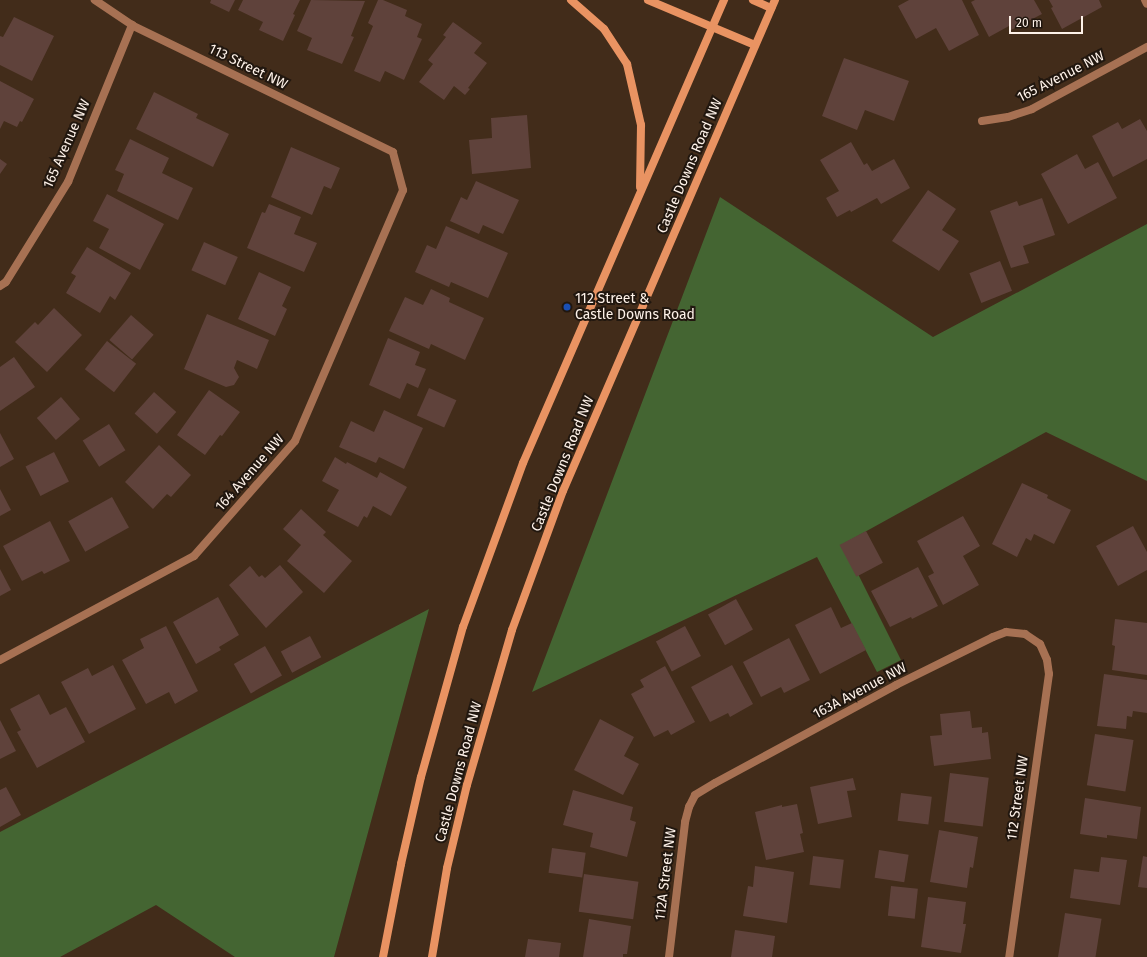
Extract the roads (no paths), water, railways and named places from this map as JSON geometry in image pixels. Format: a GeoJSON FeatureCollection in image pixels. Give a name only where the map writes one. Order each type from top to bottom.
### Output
{"type":"FeatureCollection","features":[{"type":"Feature","properties":{"kind":"main road"},"geometry":{"type":"LineString","coordinates":[[571,0],[604,29],[627,64],[641,125],[640,192]]}},
{"type":"Feature","properties":{"kind":"main road"},"geometry":{"type":"LineString","coordinates":[[648,0],[755,45]]}},
{"type":"Feature","properties":{"kind":"main road"},"geometry":{"type":"LineString","coordinates":[[383,957],[401,864],[421,777],[463,627],[523,463],[724,0]]}},
{"type":"Feature","properties":{"kind":"main road"},"geometry":{"type":"LineString","coordinates":[[753,0],[773,4]]}},
{"type":"Feature","properties":{"kind":"main road","name":"Castle Downs Road NW"},"geometry":{"type":"LineString","coordinates":[[432,957],[447,868],[467,785],[512,630],[563,492],[773,4]]}},
{"type":"Feature","properties":{"kind":"street","name":"113 Street NW"},"geometry":{"type":"LineString","coordinates":[[95,0],[132,25],[393,152]]}},
{"type":"Feature","properties":{"kind":"street"},"geometry":{"type":"LineString","coordinates":[[1145,0],[1147,4]]}},
{"type":"Feature","properties":{"kind":"street","name":"165 Avenue NW"},"geometry":{"type":"LineString","coordinates":[[0,286],[6,282],[68,182],[132,25]]}},
{"type":"Feature","properties":{"kind":"street","name":"165 Avenue NW"},"geometry":{"type":"LineString","coordinates":[[982,121],[1008,117],[1032,109],[1147,47]]}},
{"type":"Feature","properties":{"kind":"street","name":"164 Avenue NW"},"geometry":{"type":"LineString","coordinates":[[0,660],[194,556],[295,441],[403,190],[393,152]]}},
{"type":"Feature","properties":{"kind":"street","name":"163A Avenue NW"},"geometry":{"type":"LineString","coordinates":[[695,795],[714,783],[896,685],[993,636],[1006,632],[1025,634],[1040,644]]}},
{"type":"Feature","properties":{"kind":"street","name":"112 Street NW"},"geometry":{"type":"LineString","coordinates":[[1009,957],[1049,674],[1047,660],[1040,644]]}},
{"type":"Feature","properties":{"kind":"street","name":"112A Street NW"},"geometry":{"type":"LineString","coordinates":[[669,957],[685,822],[689,807],[695,795]]}},
{"type":"Feature","properties":{"kind":"place","name":"112 Street & Castle Downs Road"},"geometry":{"type":"Point","coordinates":[567,307]}}]}
